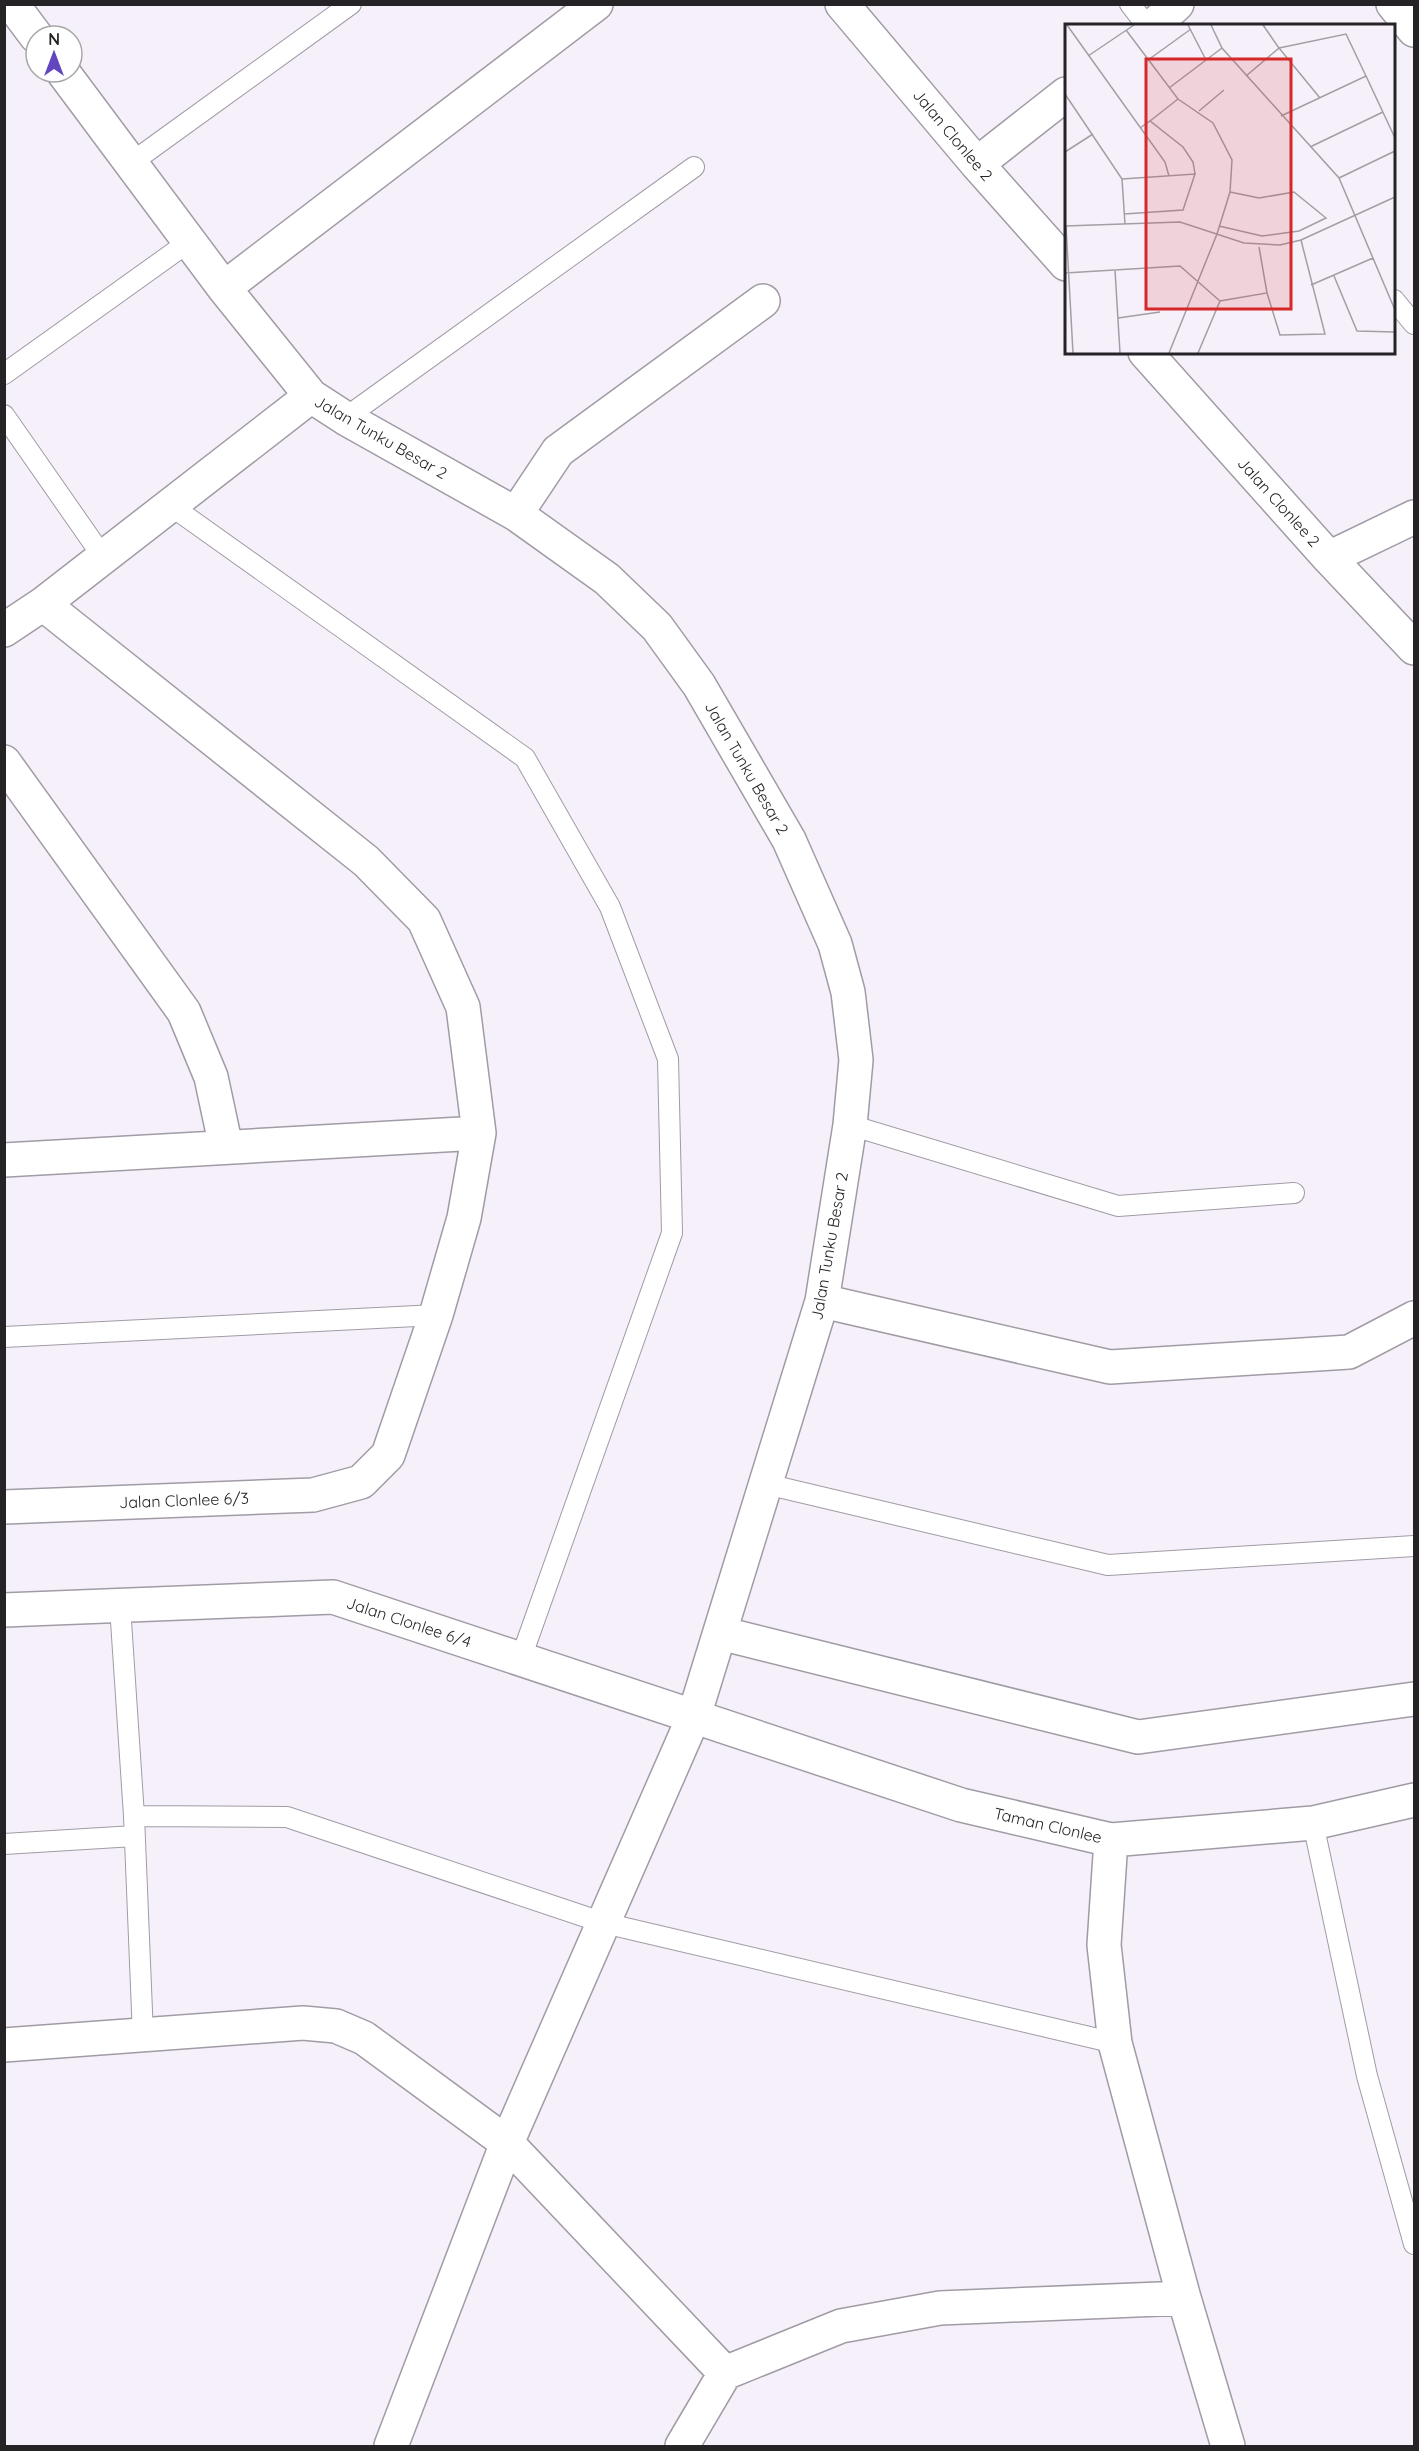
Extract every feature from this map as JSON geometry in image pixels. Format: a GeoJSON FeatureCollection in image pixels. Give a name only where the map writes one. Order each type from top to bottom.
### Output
{"type":"FeatureCollection","features":[{"type":"Feature","properties":{"kind":"street","name":"Jalan Clonlee 2"},"geometry":{"type":"LineString","coordinates":[[842,4],[977,164],[1065,263]]}},
{"type":"Feature","properties":{"kind":"street"},"geometry":{"type":"LineString","coordinates":[[1155,24],[1177,4]]}},
{"type":"Feature","properties":{"kind":"street"},"geometry":{"type":"LineString","coordinates":[[1393,4],[1414,30]]}},
{"type":"Feature","properties":{"kind":"street"},"geometry":{"type":"LineString","coordinates":[[224,288],[594,5]]}},
{"type":"Feature","properties":{"kind":"street","name":"Jalan Tunku Besar 2"},"geometry":{"type":"LineString","coordinates":[[72,84],[224,288],[311,396],[345,418],[516,514],[606,579],[657,627],[699,685],[789,840],[835,944],[848,992],[856,1060],[850,1125],[822,1301],[720,1634],[694,1716],[507,2143],[391,2446]]}},
{"type":"Feature","properties":{"kind":"street"},"geometry":{"type":"LineString","coordinates":[[977,164],[1065,95]]}},
{"type":"Feature","properties":{"kind":"street"},"geometry":{"type":"LineString","coordinates":[[516,514],[558,451],[763,301]]}},
{"type":"Feature","properties":{"kind":"street","name":"Jalan Clonlee 2"},"geometry":{"type":"LineString","coordinates":[[1147,354],[1329,558],[1414,648]]}},
{"type":"Feature","properties":{"kind":"street"},"geometry":{"type":"LineString","coordinates":[[4,630],[43,604],[311,396]]}},
{"type":"Feature","properties":{"kind":"street"},"geometry":{"type":"LineString","coordinates":[[1329,558],[1414,517]]}},
{"type":"Feature","properties":{"kind":"street"},"geometry":{"type":"LineString","coordinates":[[43,604],[366,861],[424,920],[463,1007],[479,1132],[464,1218],[436,1315]]}},
{"type":"Feature","properties":{"kind":"street"},"geometry":{"type":"LineString","coordinates":[[4,762],[184,1012],[211,1077],[226,1147]]}},
{"type":"Feature","properties":{"kind":"street"},"geometry":{"type":"LineString","coordinates":[[6,1157],[479,1132]]}},
{"type":"Feature","properties":{"kind":"street"},"geometry":{"type":"LineString","coordinates":[[822,1301],[1110,1367],[1349,1352],[1414,1318]]}},
{"type":"Feature","properties":{"kind":"street","name":"Jalan Clonlee 6/3"},"geometry":{"type":"LineString","coordinates":[[4,1507],[313,1495],[361,1482],[388,1455],[436,1315]]}},
{"type":"Feature","properties":{"kind":"street","name":"Jalan Clonlee 6/4"},"geometry":{"type":"LineString","coordinates":[[4,1610],[333,1597],[694,1716]]}},
{"type":"Feature","properties":{"kind":"street"},"geometry":{"type":"LineString","coordinates":[[720,1634],[1138,1737],[1414,1699]]}},
{"type":"Feature","properties":{"kind":"street","name":"Taman Clonlee"},"geometry":{"type":"LineString","coordinates":[[694,1716],[961,1805],[1111,1839],[1313,1823],[1414,1800]]}},
{"type":"Feature","properties":{"kind":"street"},"geometry":{"type":"LineString","coordinates":[[1111,1839],[1104,1945],[1115,2043],[1184,2298],[1228,2446]]}},
{"type":"Feature","properties":{"kind":"street"},"geometry":{"type":"LineString","coordinates":[[4,2045],[303,2023],[336,2026],[364,2038],[507,2143],[724,2373]]}},
{"type":"Feature","properties":{"kind":"street"},"geometry":{"type":"LineString","coordinates":[[682,2446],[724,2373],[841,2326],[940,2308],[1184,2298]]}},
{"type":"Feature","properties":{"kind":"lane"},"geometry":{"type":"LineString","coordinates":[[131,163],[351,4]]}},
{"type":"Feature","properties":{"kind":"lane"},"geometry":{"type":"LineString","coordinates":[[1130,4],[1145,24]]}},
{"type":"Feature","properties":{"kind":"lane"},"geometry":{"type":"LineString","coordinates":[[345,418],[694,167]]}},
{"type":"Feature","properties":{"kind":"lane"},"geometry":{"type":"LineString","coordinates":[[4,374],[190,241]]}},
{"type":"Feature","properties":{"kind":"lane"},"geometry":{"type":"LineString","coordinates":[[1395,301],[1414,324]]}},
{"type":"Feature","properties":{"kind":"lane"},"geometry":{"type":"LineString","coordinates":[[4,415],[104,556]]}},
{"type":"Feature","properties":{"kind":"lane"},"geometry":{"type":"LineString","coordinates":[[170,505],[525,758],[610,907],[668,1059],[672,1233],[521,1659]]}},
{"type":"Feature","properties":{"kind":"lane"},"geometry":{"type":"LineString","coordinates":[[850,1125],[1118,1206],[1294,1193]]}},
{"type":"Feature","properties":{"kind":"lane"},"geometry":{"type":"LineString","coordinates":[[4,1337],[436,1315]]}},
{"type":"Feature","properties":{"kind":"lane"},"geometry":{"type":"LineString","coordinates":[[766,1484],[1108,1565],[1414,1546]]}},
{"type":"Feature","properties":{"kind":"lane"},"geometry":{"type":"LineString","coordinates":[[120,1606],[134,1816],[143,2036]]}},
{"type":"Feature","properties":{"kind":"lane"},"geometry":{"type":"LineString","coordinates":[[134,1816],[287,1817],[604,1923],[1115,2043]]}},
{"type":"Feature","properties":{"kind":"lane"},"geometry":{"type":"LineString","coordinates":[[1313,1823],[1367,2076],[1414,2244]]}},
{"type":"Feature","properties":{"kind":"lane"},"geometry":{"type":"LineString","coordinates":[[4,1844],[134,1836]]}}]}
